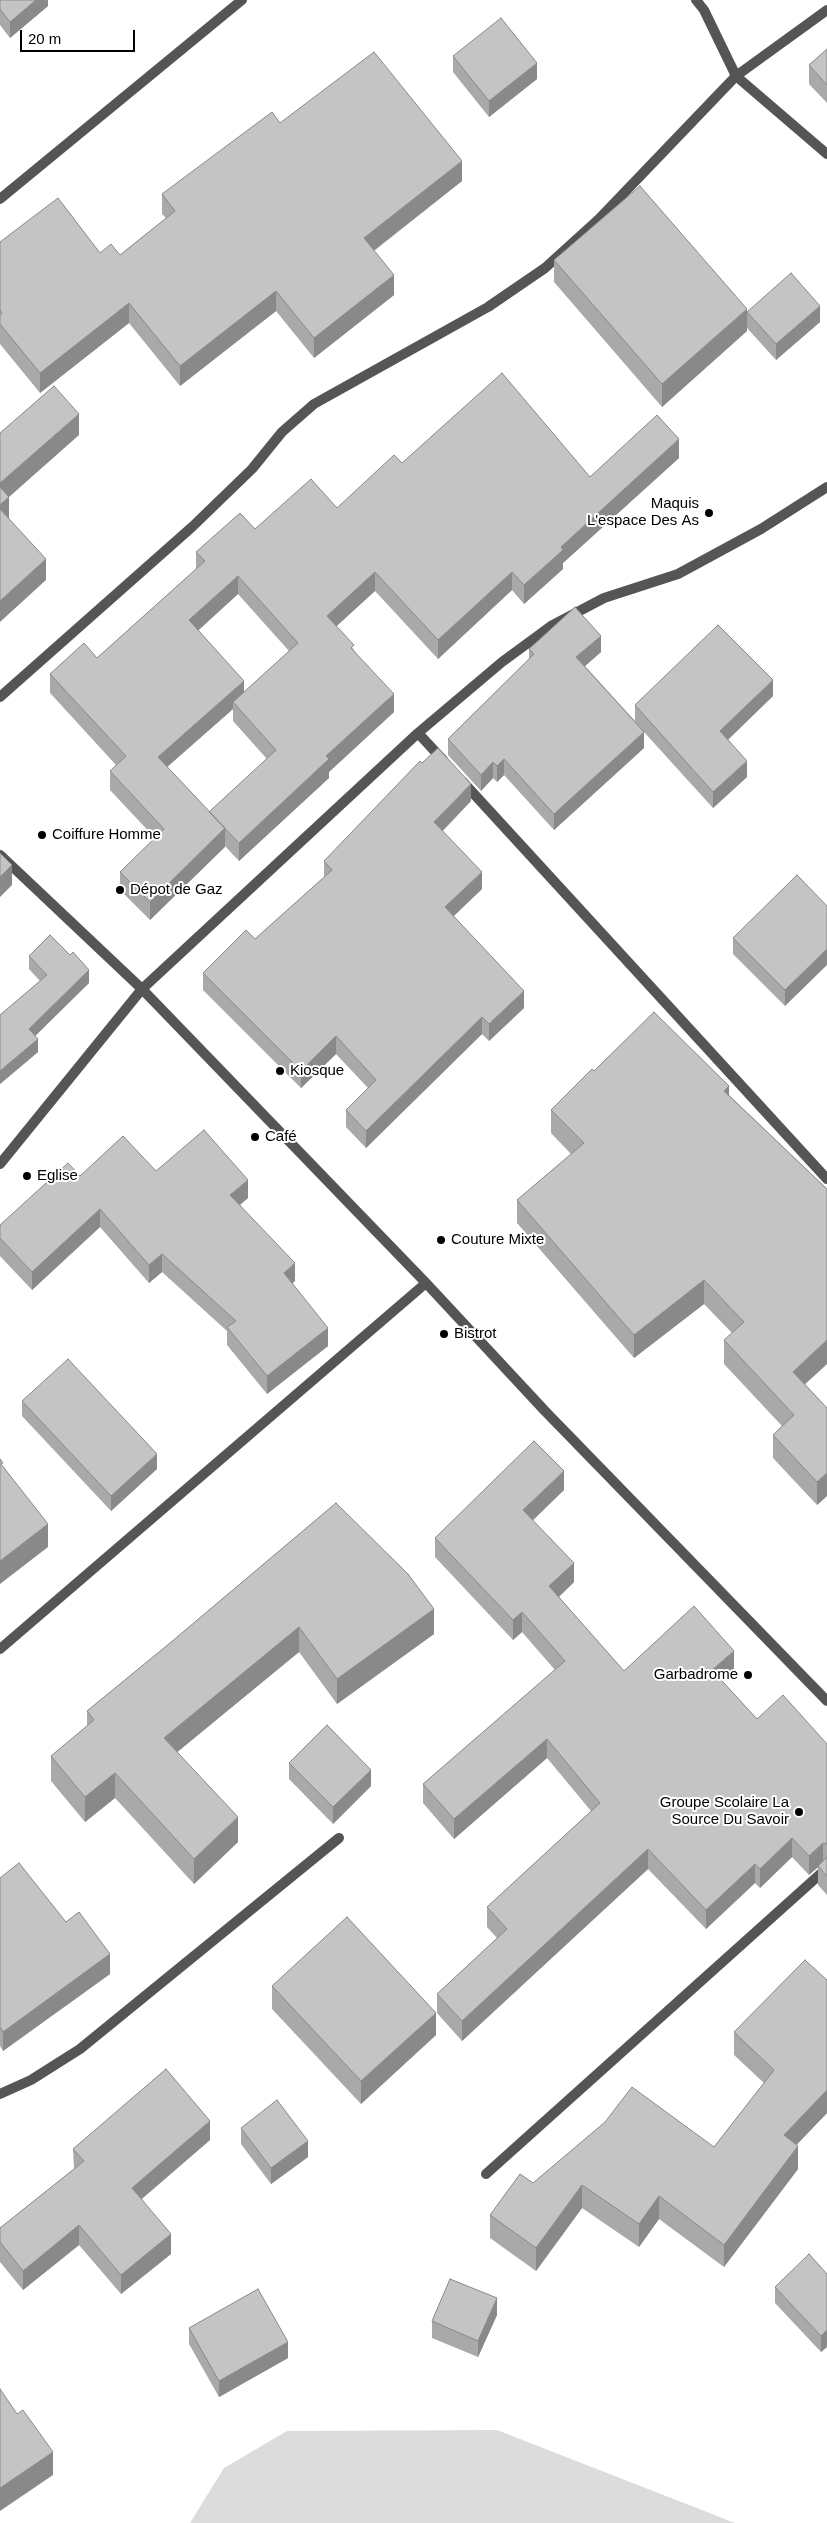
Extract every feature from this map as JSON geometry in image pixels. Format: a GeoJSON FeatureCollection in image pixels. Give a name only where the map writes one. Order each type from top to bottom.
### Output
{"type":"FeatureCollection","features":[{"type":"Feature","properties":{"kind":"street"},"geometry":{"type":"LineString","coordinates":[[0,199],[242,0]]}},
{"type":"Feature","properties":{"kind":"street"},"geometry":{"type":"LineString","coordinates":[[696,0],[704,10],[736,76],[827,154]]}},
{"type":"Feature","properties":{"kind":"street"},"geometry":{"type":"LineString","coordinates":[[0,697],[192,526],[252,469],[282,432],[314,404],[488,308],[545,268],[599,219],[736,76],[827,10]]}},
{"type":"Feature","properties":{"kind":"street"},"geometry":{"type":"LineString","coordinates":[[0,1164],[142,989],[418,733],[502,662],[551,626],[604,598],[678,574],[761,529],[827,487]]}},
{"type":"Feature","properties":{"kind":"street"},"geometry":{"type":"LineString","coordinates":[[418,733],[827,1179]]}},
{"type":"Feature","properties":{"kind":"street"},"geometry":{"type":"LineString","coordinates":[[0,856],[142,989],[426,1283],[545,1411],[827,1701]]}},
{"type":"Feature","properties":{"kind":"street"},"geometry":{"type":"LineString","coordinates":[[0,1649],[426,1283]]}},
{"type":"Feature","properties":{"kind":"street"},"geometry":{"type":"LineString","coordinates":[[0,2094],[31,2080],[80,2049],[338,1838]]}},
{"type":"Feature","properties":{"kind":"street"},"geometry":{"type":"LineString","coordinates":[[486,2174],[827,1868]]}},
{"type":"Feature","properties":{"kind":"shaded area"},"geometry":{"type":"Polygon","coordinates":[[[497,2430],[735,2523],[190,2523],[224,2468],[287,2431],[497,2430]]]}},
{"type":"Feature","properties":{"kind":"building"},"geometry":{"type":"Polygon","coordinates":[[[0,0],[36,0],[10,22],[0,9],[0,0]]]}},
{"type":"Feature","properties":{"kind":"building"},"geometry":{"type":"Polygon","coordinates":[[[501,18],[537,63],[489,101],[453,56],[501,18]]]}},
{"type":"Feature","properties":{"kind":"building"},"geometry":{"type":"Polygon","coordinates":[[[827,49],[827,85],[809,65],[827,49]]]}},
{"type":"Feature","properties":{"kind":"building"},"geometry":{"type":"Polygon","coordinates":[[[374,52],[462,161],[364,238],[394,275],[314,338],[276,291],[180,366],[129,303],[40,373],[0,324],[0,315],[2,313],[0,310],[0,242],[58,198],[100,253],[111,244],[120,255],[175,211],[162,194],[272,112],[280,123],[374,52]]]}},
{"type":"Feature","properties":{"kind":"building"},"geometry":{"type":"Polygon","coordinates":[[[640,186],[747,309],[662,384],[554,260],[640,186]]]}},
{"type":"Feature","properties":{"kind":"building"},"geometry":{"type":"Polygon","coordinates":[[[791,273],[820,306],[776,344],[747,312],[791,273]]]}},
{"type":"Feature","properties":{"kind":"building"},"geometry":{"type":"Polygon","coordinates":[[[502,373],[590,477],[657,415],[679,439],[561,547],[563,550],[524,585],[512,572],[438,640],[375,572],[327,616],[354,645],[351,648],[394,694],[326,756],[329,759],[239,843],[225,828],[150,902],[120,872],[164,829],[110,771],[126,756],[50,674],[84,643],[97,658],[205,561],[196,552],[240,513],[255,529],[311,479],[337,508],[394,455],[402,463],[502,373]],[[238,576],[189,620],[244,681],[158,757],[209,812],[276,750],[233,702],[298,643],[238,576]]]}},
{"type":"Feature","properties":{"kind":"building"},"geometry":{"type":"Polygon","coordinates":[[[54,386],[79,414],[0,483],[0,433],[54,386]]]}},
{"type":"Feature","properties":{"kind":"building"},"geometry":{"type":"Polygon","coordinates":[[[0,487],[9,497],[0,505],[0,487]]]}},
{"type":"Feature","properties":{"kind":"building"},"geometry":{"type":"Polygon","coordinates":[[[0,509],[46,559],[0,601],[0,509]]]}},
{"type":"Feature","properties":{"kind":"building"},"geometry":{"type":"Polygon","coordinates":[[[575,607],[601,636],[576,657],[644,732],[554,814],[504,759],[497,766],[493,762],[481,775],[448,739],[534,654],[529,649],[575,607]]]}},
{"type":"Feature","properties":{"kind":"building"},"geometry":{"type":"Polygon","coordinates":[[[718,625],[773,680],[720,731],[747,761],[713,792],[635,705],[718,625]]]}},
{"type":"Feature","properties":{"kind":"building"},"geometry":{"type":"Polygon","coordinates":[[[438,748],[471,784],[434,822],[482,872],[445,907],[524,991],[489,1024],[482,1017],[366,1131],[346,1110],[376,1080],[336,1036],[301,1071],[203,973],[246,930],[255,939],[332,870],[324,861],[420,761],[422,763],[438,748]]]}},
{"type":"Feature","properties":{"kind":"building"},"geometry":{"type":"Polygon","coordinates":[[[0,853],[12,865],[0,877],[0,853]]]}},
{"type":"Feature","properties":{"kind":"building"},"geometry":{"type":"Polygon","coordinates":[[[797,875],[827,906],[827,949],[785,990],[733,938],[797,875]]]}},
{"type":"Feature","properties":{"kind":"building"},"geometry":{"type":"Polygon","coordinates":[[[50,935],[70,955],[73,952],[89,970],[29,1029],[38,1039],[0,1071],[0,1015],[47,975],[29,956],[50,935]]]}},
{"type":"Feature","properties":{"kind":"building"},"geometry":{"type":"Polygon","coordinates":[[[654,1012],[729,1086],[724,1091],[827,1189],[827,1340],[793,1372],[827,1408],[827,1473],[817,1482],[773,1435],[794,1415],[724,1340],[744,1322],[704,1280],[634,1335],[517,1200],[584,1143],[551,1110],[654,1012]]]}},
{"type":"Feature","properties":{"kind":"building"},"geometry":{"type":"Polygon","coordinates":[[[204,1130],[248,1180],[230,1195],[295,1263],[284,1273],[328,1328],[267,1376],[227,1327],[236,1321],[162,1254],[149,1265],[100,1209],[32,1272],[0,1238],[0,1225],[68,1163],[80,1176],[123,1136],[156,1171],[204,1130]]]}},
{"type":"Feature","properties":{"kind":"building"},"geometry":{"type":"Polygon","coordinates":[[[68,1359],[157,1454],[111,1496],[22,1401],[68,1359]]]}},
{"type":"Feature","properties":{"kind":"building"},"geometry":{"type":"Polygon","coordinates":[[[534,1441],[564,1471],[523,1510],[574,1563],[549,1586],[624,1671],[694,1606],[734,1651],[712,1670],[757,1719],[783,1695],[827,1744],[827,1844],[823,1843],[809,1856],[792,1838],[760,1869],[755,1864],[706,1910],[648,1849],[462,2021],[437,1994],[507,1929],[487,1907],[600,1803],[547,1739],[454,1819],[423,1784],[565,1661],[522,1612],[513,1620],[435,1538],[534,1441]]]}},
{"type":"Feature","properties":{"kind":"building"},"geometry":{"type":"Polygon","coordinates":[[[0,1459],[3,1463],[1,1464],[48,1524],[0,1561],[0,1459]]]}},
{"type":"Feature","properties":{"kind":"building"},"geometry":{"type":"Polygon","coordinates":[[[336,1503],[408,1574],[434,1609],[337,1679],[299,1627],[164,1738],[238,1817],[194,1859],[115,1773],[85,1797],[51,1756],[94,1720],[87,1711],[336,1503]]]}},
{"type":"Feature","properties":{"kind":"building"},"geometry":{"type":"Polygon","coordinates":[[[327,1725],[371,1770],[333,1807],[289,1763],[327,1725]]]}},
{"type":"Feature","properties":{"kind":"building"},"geometry":{"type":"Polygon","coordinates":[[[827,1857],[827,1876],[818,1866],[827,1857]]]}},
{"type":"Feature","properties":{"kind":"building"},"geometry":{"type":"Polygon","coordinates":[[[19,1863],[66,1922],[79,1912],[110,1954],[3,2032],[0,2027],[0,1878],[19,1863]]]}},
{"type":"Feature","properties":{"kind":"building"},"geometry":{"type":"Polygon","coordinates":[[[347,1917],[436,2013],[361,2081],[272,1986],[347,1917]]]}},
{"type":"Feature","properties":{"kind":"building"},"geometry":{"type":"Polygon","coordinates":[[[805,1960],[827,1980],[827,2090],[784,2135],[798,2146],[724,2245],[659,2196],[639,2224],[582,2185],[536,2248],[490,2215],[520,2174],[533,2183],[605,2122],[632,2087],[714,2147],[774,2070],[734,2032],[805,1960]]]}},
{"type":"Feature","properties":{"kind":"building"},"geometry":{"type":"Polygon","coordinates":[[[166,2069],[210,2121],[132,2188],[171,2234],[121,2275],[79,2225],[23,2271],[0,2242],[0,2228],[84,2161],[73,2149],[166,2069]]]}},
{"type":"Feature","properties":{"kind":"building"},"geometry":{"type":"Polygon","coordinates":[[[277,2100],[308,2141],[271,2168],[241,2128],[277,2100]]]}},
{"type":"Feature","properties":{"kind":"building"},"geometry":{"type":"Polygon","coordinates":[[[809,2254],[827,2274],[827,2330],[821,2336],[775,2287],[809,2254]]]}},
{"type":"Feature","properties":{"kind":"building"},"geometry":{"type":"Polygon","coordinates":[[[450,2279],[497,2298],[478,2341],[432,2321],[450,2279]]]}},
{"type":"Feature","properties":{"kind":"building"},"geometry":{"type":"Polygon","coordinates":[[[258,2289],[288,2342],[219,2381],[189,2328],[258,2289]]]}},
{"type":"Feature","properties":{"kind":"building"},"geometry":{"type":"Polygon","coordinates":[[[0,2389],[17,2414],[23,2410],[53,2452],[0,2488],[0,2389]]]}},
{"type":"Feature","properties":{"kind":"place","name":"Maquis L'espace Des As"},"geometry":{"type":"Point","coordinates":[709,513]}},
{"type":"Feature","properties":{"kind":"place","name":"Coiffure Homme"},"geometry":{"type":"Point","coordinates":[42,835]}},
{"type":"Feature","properties":{"kind":"place","name":"Dépot de Gaz"},"geometry":{"type":"Point","coordinates":[120,890]}},
{"type":"Feature","properties":{"kind":"place","name":"Kiosque"},"geometry":{"type":"Point","coordinates":[280,1071]}},
{"type":"Feature","properties":{"kind":"place","name":"Café"},"geometry":{"type":"Point","coordinates":[255,1137]}},
{"type":"Feature","properties":{"kind":"place","name":"Eglise"},"geometry":{"type":"Point","coordinates":[27,1176]}},
{"type":"Feature","properties":{"kind":"place","name":"Couture Mixte"},"geometry":{"type":"Point","coordinates":[441,1240]}},
{"type":"Feature","properties":{"kind":"place","name":"Bistrot"},"geometry":{"type":"Point","coordinates":[444,1334]}},
{"type":"Feature","properties":{"kind":"place","name":"Garbadrome"},"geometry":{"type":"Point","coordinates":[748,1675]}},
{"type":"Feature","properties":{"kind":"place","name":"Groupe Scolaire La Source Du Savoir"},"geometry":{"type":"Point","coordinates":[799,1812]}}]}
